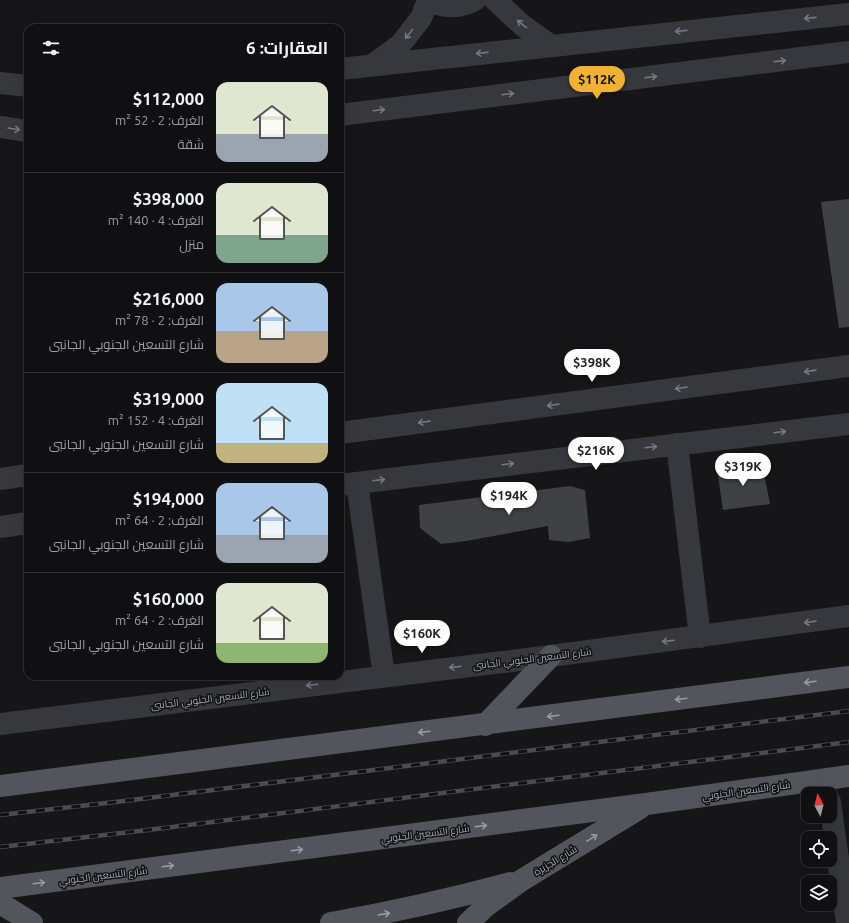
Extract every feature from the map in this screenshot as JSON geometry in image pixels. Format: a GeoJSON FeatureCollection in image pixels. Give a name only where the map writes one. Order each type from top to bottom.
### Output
{"type":"FeatureCollection","features":[{"type":"Feature","properties":{"kind":"main road"},"geometry":{"type":"LineString","coordinates":[[485,725],[551,656]]}},
{"type":"Feature","properties":{"kind":"main road"},"geometry":{"type":"LineString","coordinates":[[0,786],[485,725],[849,677]]}},
{"type":"Feature","properties":{"kind":"main road","name":"شارع التسعين الجنوبي"},"geometry":{"type":"LineString","coordinates":[[828,787],[849,776]]}},
{"type":"Feature","properties":{"kind":"main road","name":"شارع التسعين الجنوبي"},"geometry":{"type":"LineString","coordinates":[[0,888],[646,804],[801,790]]}},
{"type":"Feature","properties":{"kind":"main road","name":"شارع الجزيرة"},"geometry":{"type":"LineString","coordinates":[[468,923],[486,906],[522,880],[646,804]]}},
{"type":"Feature","properties":{"kind":"main road"},"geometry":{"type":"LineString","coordinates":[[331,923],[458,897],[522,880]]}},
{"type":"Feature","properties":{"kind":"main road"},"geometry":{"type":"LineString","coordinates":[[0,903],[32,923]]}},
{"type":"Feature","properties":{"kind":"street"},"geometry":{"type":"LineString","coordinates":[[373,64],[400,45],[421,18],[428,1],[447,7],[458,7],[475,0]]}},
{"type":"Feature","properties":{"kind":"street"},"geometry":{"type":"LineString","coordinates":[[495,0],[522,25],[550,45]]}},
{"type":"Feature","properties":{"kind":"street"},"geometry":{"type":"LineString","coordinates":[[344,68],[849,14]]}},
{"type":"Feature","properties":{"kind":"street"},"geometry":{"type":"LineString","coordinates":[[344,115],[849,52]]}},
{"type":"Feature","properties":{"kind":"street"},"geometry":{"type":"LineString","coordinates":[[0,83],[24,86]]}},
{"type":"Feature","properties":{"kind":"street"},"geometry":{"type":"LineString","coordinates":[[0,127],[24,130]]}},
{"type":"Feature","properties":{"kind":"street"},"geometry":{"type":"LineString","coordinates":[[344,432],[849,366]]}},
{"type":"Feature","properties":{"kind":"street"},"geometry":{"type":"LineString","coordinates":[[384,676],[348,484],[849,424]]}},
{"type":"Feature","properties":{"kind":"street"},"geometry":{"type":"LineString","coordinates":[[677,444],[700,637]]}},
{"type":"Feature","properties":{"kind":"street"},"geometry":{"type":"LineString","coordinates":[[0,479],[24,476]]}},
{"type":"Feature","properties":{"kind":"street"},"geometry":{"type":"LineString","coordinates":[[0,527],[24,524]]}},
{"type":"Feature","properties":{"kind":"street","name":"شارع التسعين الجنوبي الجانبى"},"geometry":{"type":"LineString","coordinates":[[0,724],[551,656],[849,616]]}},
{"type":"Feature","properties":{"kind":"street"},"geometry":{"type":"LineString","coordinates":[[833,823],[847,916]]}},
{"type":"Feature","properties":{"kind":"building"},"geometry":{"type":"Polygon","coordinates":[[[849,199],[849,327],[839,328],[821,202],[849,199]]]}},
{"type":"Feature","properties":{"kind":"building"},"geometry":{"type":"Polygon","coordinates":[[[762,463],[770,504],[723,510],[717,469],[762,463]]]}},
{"type":"Feature","properties":{"kind":"building"},"geometry":{"type":"Polygon","coordinates":[[[570,486],[585,490],[590,538],[568,542],[549,540],[548,526],[441,544],[420,528],[419,505],[570,486]]]}},
{"type":"Feature","properties":{"kind":"railway"},"geometry":{"type":"LineString","coordinates":[[0,815],[849,711]]}},
{"type":"Feature","properties":{"kind":"railway"},"geometry":{"type":"LineString","coordinates":[[0,847],[148,830],[849,742]]}}]}
